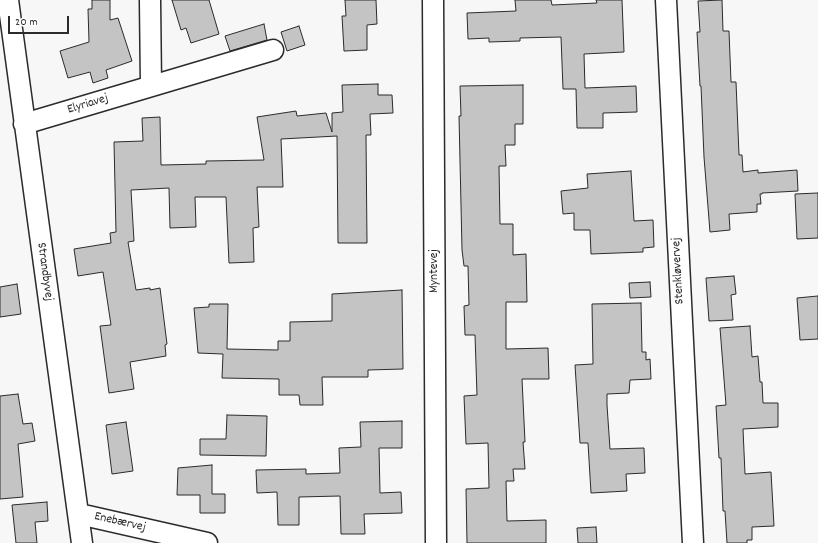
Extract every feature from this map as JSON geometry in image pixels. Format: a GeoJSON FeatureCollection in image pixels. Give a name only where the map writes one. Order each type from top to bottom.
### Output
{"type":"FeatureCollection","features":[{"type":"Feature","properties":{"kind":"street","name":"Strandbyvej"},"geometry":{"type":"LineString","coordinates":[[8,0],[68,452],[79,514],[82,543]]}},
{"type":"Feature","properties":{"kind":"street"},"geometry":{"type":"LineString","coordinates":[[150,0],[151,86]]}},
{"type":"Feature","properties":{"kind":"street","name":"Myntevej"},"geometry":{"type":"LineString","coordinates":[[433,0],[436,543]]}},
{"type":"Feature","properties":{"kind":"street","name":"Stenkløvervej"},"geometry":{"type":"LineString","coordinates":[[666,0],[692,543]]}},
{"type":"Feature","properties":{"kind":"street","name":"Elyriavej"},"geometry":{"type":"LineString","coordinates":[[24,124],[273,50]]}},
{"type":"Feature","properties":{"kind":"street","name":"Enebærvej"},"geometry":{"type":"LineString","coordinates":[[79,514],[208,543]]}},
{"type":"Feature","properties":{"kind":"building"},"geometry":{"type":"Polygon","coordinates":[[[92,0],[110,0],[110,20],[118,18],[132,61],[106,70],[108,78],[93,83],[90,72],[68,78],[60,51],[89,42],[88,9],[92,9],[92,0]]]}},
{"type":"Feature","properties":{"kind":"building"},"geometry":{"type":"Polygon","coordinates":[[[172,0],[209,0],[219,34],[191,43],[186,28],[181,30],[172,0]]]}},
{"type":"Feature","properties":{"kind":"building"},"geometry":{"type":"Polygon","coordinates":[[[345,0],[376,0],[377,24],[367,25],[367,50],[344,51],[342,16],[346,16],[345,0]]]}},
{"type":"Feature","properties":{"kind":"building"},"geometry":{"type":"Polygon","coordinates":[[[515,0],[551,0],[552,5],[597,3],[596,0],[622,0],[624,52],[584,54],[585,88],[636,86],[637,112],[603,113],[603,128],[577,128],[576,89],[563,89],[561,37],[520,38],[520,41],[489,42],[489,38],[468,39],[467,13],[516,11],[515,0]]]}},
{"type":"Feature","properties":{"kind":"building"},"geometry":{"type":"Polygon","coordinates":[[[722,0],[723,31],[729,31],[731,82],[736,82],[739,155],[742,155],[743,172],[758,170],[758,173],[797,170],[798,191],[762,193],[760,194],[761,204],[757,204],[757,212],[729,214],[730,230],[710,232],[697,32],[700,32],[698,1],[722,0]]]}},
{"type":"Feature","properties":{"kind":"building"},"geometry":{"type":"Polygon","coordinates":[[[264,24],[267,40],[230,51],[225,36],[264,24]]]}},
{"type":"Feature","properties":{"kind":"building"},"geometry":{"type":"Polygon","coordinates":[[[299,26],[305,45],[287,51],[281,32],[299,26]]]}},
{"type":"Feature","properties":{"kind":"building"},"geometry":{"type":"Polygon","coordinates":[[[378,84],[378,95],[392,95],[393,113],[370,114],[371,135],[366,135],[367,243],[338,243],[337,136],[281,139],[283,187],[257,187],[259,227],[253,228],[254,262],[229,263],[226,197],[195,197],[196,227],[170,228],[169,188],[131,190],[134,241],[128,242],[136,290],[160,288],[167,344],[165,345],[166,356],[130,362],[134,389],[109,393],[100,326],[111,325],[103,272],[78,276],[74,249],[111,243],[110,233],[116,232],[114,142],[143,141],[142,118],[160,117],[161,165],[206,164],[206,161],[264,160],[257,117],[296,111],[297,116],[326,113],[332,132],[332,113],[343,112],[342,85],[378,84]]]}},
{"type":"Feature","properties":{"kind":"building"},"geometry":{"type":"Polygon","coordinates":[[[523,85],[523,124],[515,124],[515,145],[505,145],[506,166],[499,166],[500,224],[513,224],[513,255],[526,254],[527,302],[506,302],[506,349],[548,348],[549,379],[522,379],[525,469],[513,469],[514,481],[506,481],[507,521],[546,520],[546,543],[467,543],[466,489],[489,488],[488,443],[466,444],[464,396],[477,395],[475,335],[465,335],[464,306],[469,305],[468,266],[464,266],[462,250],[459,116],[461,116],[460,86],[523,85]]]}},
{"type":"Feature","properties":{"kind":"building"},"geometry":{"type":"Polygon","coordinates":[[[631,171],[634,221],[653,220],[654,247],[643,248],[643,252],[591,254],[590,230],[574,230],[574,213],[563,214],[561,191],[588,188],[587,174],[631,171]]]}},
{"type":"Feature","properties":{"kind":"building"},"geometry":{"type":"Polygon","coordinates":[[[818,193],[818,238],[797,239],[795,194],[818,193]]]}},
{"type":"Feature","properties":{"kind":"building"},"geometry":{"type":"Polygon","coordinates":[[[734,276],[736,294],[731,295],[733,320],[709,321],[706,278],[734,276]]]}},
{"type":"Feature","properties":{"kind":"building"},"geometry":{"type":"Polygon","coordinates":[[[650,282],[651,297],[630,298],[629,283],[650,282]]]}},
{"type":"Feature","properties":{"kind":"building"},"geometry":{"type":"Polygon","coordinates":[[[17,284],[21,314],[0,317],[0,287],[17,284]]]}},
{"type":"Feature","properties":{"kind":"building"},"geometry":{"type":"Polygon","coordinates":[[[402,290],[403,369],[368,370],[368,377],[322,377],[323,405],[300,405],[299,395],[279,395],[279,379],[222,378],[223,354],[198,353],[194,308],[209,307],[209,304],[228,304],[227,349],[278,350],[278,341],[290,341],[290,322],[332,321],[332,294],[402,290]]]}},
{"type":"Feature","properties":{"kind":"building"},"geometry":{"type":"Polygon","coordinates":[[[818,296],[818,339],[800,340],[797,298],[818,296]]]}},
{"type":"Feature","properties":{"kind":"building"},"geometry":{"type":"Polygon","coordinates":[[[641,303],[642,352],[646,352],[646,360],[650,359],[651,379],[630,380],[629,393],[607,394],[607,405],[610,449],[644,448],[645,473],[626,474],[627,491],[591,493],[588,443],[580,443],[575,365],[593,364],[592,304],[641,303]]]}},
{"type":"Feature","properties":{"kind":"building"},"geometry":{"type":"Polygon","coordinates":[[[750,326],[752,357],[758,356],[760,382],[762,382],[763,403],[778,403],[778,427],[743,429],[745,474],[771,472],[774,526],[752,527],[752,540],[747,540],[747,543],[727,543],[725,511],[723,511],[721,458],[719,458],[716,406],[726,405],[720,328],[750,326]]]}},
{"type":"Feature","properties":{"kind":"building"},"geometry":{"type":"Polygon","coordinates":[[[18,394],[23,424],[32,423],[35,441],[18,444],[23,497],[0,499],[0,396],[18,394]]]}},
{"type":"Feature","properties":{"kind":"building"},"geometry":{"type":"Polygon","coordinates":[[[227,415],[267,416],[266,456],[200,455],[200,439],[226,439],[227,415]]]}},
{"type":"Feature","properties":{"kind":"building"},"geometry":{"type":"Polygon","coordinates":[[[402,421],[402,448],[379,448],[380,493],[401,492],[402,513],[364,514],[365,534],[341,534],[340,496],[299,497],[299,525],[278,525],[277,492],[257,493],[256,470],[306,469],[306,474],[340,473],[339,448],[361,447],[360,422],[402,421]]]}},
{"type":"Feature","properties":{"kind":"building"},"geometry":{"type":"Polygon","coordinates":[[[126,422],[133,471],[112,474],[106,425],[126,422]]]}},
{"type":"Feature","properties":{"kind":"building"},"geometry":{"type":"Polygon","coordinates":[[[212,465],[212,494],[225,494],[225,513],[200,513],[200,495],[177,495],[178,468],[212,465]]]}},
{"type":"Feature","properties":{"kind":"building"},"geometry":{"type":"Polygon","coordinates":[[[47,502],[48,521],[35,522],[37,543],[16,543],[12,505],[47,502]]]}},
{"type":"Feature","properties":{"kind":"building"},"geometry":{"type":"Polygon","coordinates":[[[596,527],[597,543],[578,543],[577,528],[596,527]]]}}]}
